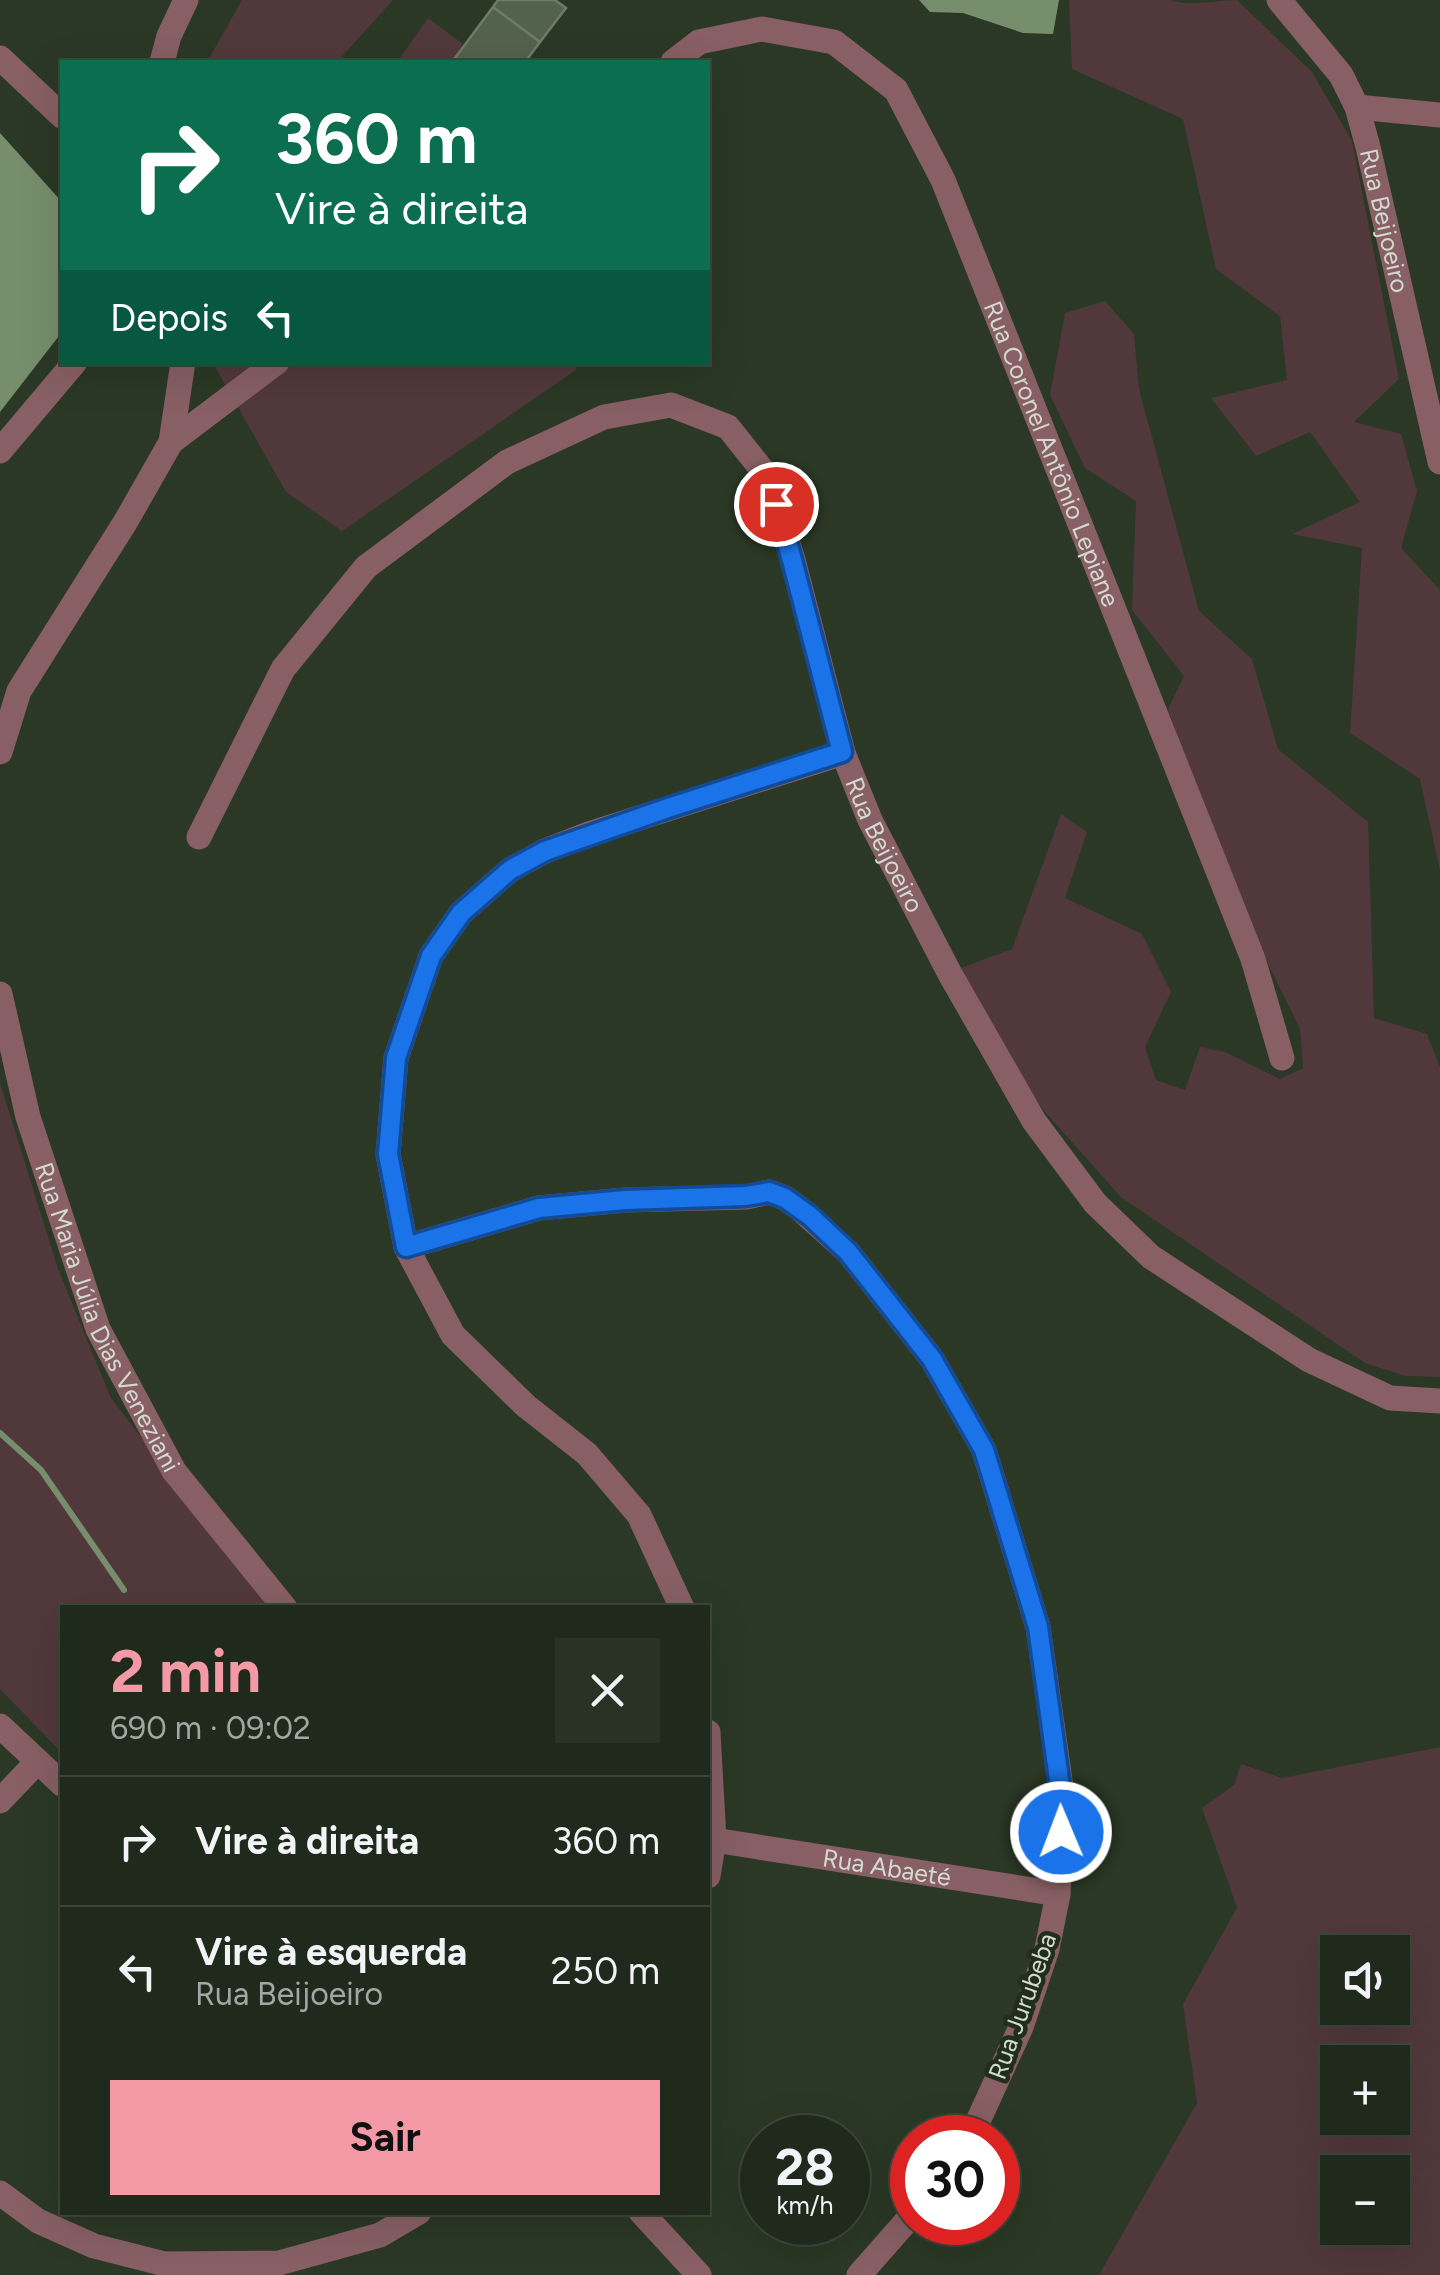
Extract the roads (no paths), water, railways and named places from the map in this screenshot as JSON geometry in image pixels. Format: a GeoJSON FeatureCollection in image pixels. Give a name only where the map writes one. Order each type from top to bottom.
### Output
{"type":"FeatureCollection","features":[{"type":"Feature","properties":{"kind":"street"},"geometry":{"type":"LineString","coordinates":[[163,60],[186,0]]}},
{"type":"Feature","properties":{"kind":"street","name":"Rua Beijoeiro"},"geometry":{"type":"LineString","coordinates":[[1279,0],[1340,74],[1357,107],[1440,462]]}},
{"type":"Feature","properties":{"kind":"street","name":"Rua Coronel Antônio Lepiane"},"geometry":{"type":"LineString","coordinates":[[676,60],[699,42],[762,28],[834,42],[896,90],[943,180],[1253,960],[1282,1058]]}},
{"type":"Feature","properties":{"kind":"street"},"geometry":{"type":"LineString","coordinates":[[0,58],[60,114]]}},
{"type":"Feature","properties":{"kind":"street"},"geometry":{"type":"LineString","coordinates":[[1357,107],[1440,115]]}},
{"type":"Feature","properties":{"kind":"street"},"geometry":{"type":"LineString","coordinates":[[0,451],[72,365]]}},
{"type":"Feature","properties":{"kind":"street"},"geometry":{"type":"LineString","coordinates":[[0,752],[19,691],[172,442],[183,365]]}},
{"type":"Feature","properties":{"kind":"street"},"geometry":{"type":"LineString","coordinates":[[172,442],[273,365]]}},
{"type":"Feature","properties":{"kind":"street","name":"Rua Beijoeiro"},"geometry":{"type":"LineString","coordinates":[[199,837],[283,669],[366,566],[507,462],[604,417],[671,406],[728,427],[767,476],[842,752],[870,820],[950,974],[1034,1121],[1095,1203],[1151,1257],[1309,1360],[1390,1398],[1440,1400]]}},
{"type":"Feature","properties":{"kind":"street"},"geometry":{"type":"LineString","coordinates":[[681,1605],[639,1514],[587,1454],[526,1406],[453,1336],[406,1247],[388,1154],[396,1058],[431,956],[461,913],[510,870],[545,851],[842,752]]}},
{"type":"Feature","properties":{"kind":"street","name":"Rua Maria Júlia Dias Veneziani"},"geometry":{"type":"LineString","coordinates":[[0,994],[28,1117],[98,1329],[174,1471],[283,1605]]}},
{"type":"Feature","properties":{"kind":"street","name":"Rua Jurubeba"},"geometry":{"type":"LineString","coordinates":[[406,1247],[539,1208],[769,1192],[799,1208],[848,1252],[932,1359],[984,1450],[1038,1627],[1062,1801],[1058,1894],[1047,1950],[1021,2027],[981,2115]]}},
{"type":"Feature","properties":{"kind":"street"},"geometry":{"type":"LineString","coordinates":[[0,1726],[60,1782]]}},
{"type":"Feature","properties":{"kind":"street"},"geometry":{"type":"LineString","coordinates":[[0,1801],[37,1762]]}},
{"type":"Feature","properties":{"kind":"street"},"geometry":{"type":"LineString","coordinates":[[710,1768],[714,1840],[710,1864]]}},
{"type":"Feature","properties":{"kind":"street","name":"Rua Abaeté"},"geometry":{"type":"LineString","coordinates":[[714,1840],[1058,1894]]}},
{"type":"Feature","properties":{"kind":"street"},"geometry":{"type":"LineString","coordinates":[[0,2193],[38,2221],[94,2246],[165,2264],[279,2263],[380,2235],[414,2215]]}},
{"type":"Feature","properties":{"kind":"street"},"geometry":{"type":"LineString","coordinates":[[644,2215],[699,2275]]}},
{"type":"Feature","properties":{"kind":"street"},"geometry":{"type":"LineString","coordinates":[[858,2275],[890,2239]]}},
{"type":"Feature","properties":{"kind":"waterway"},"geometry":{"type":"LineString","coordinates":[[0,1433],[41,1470],[124,1590]]}}]}
